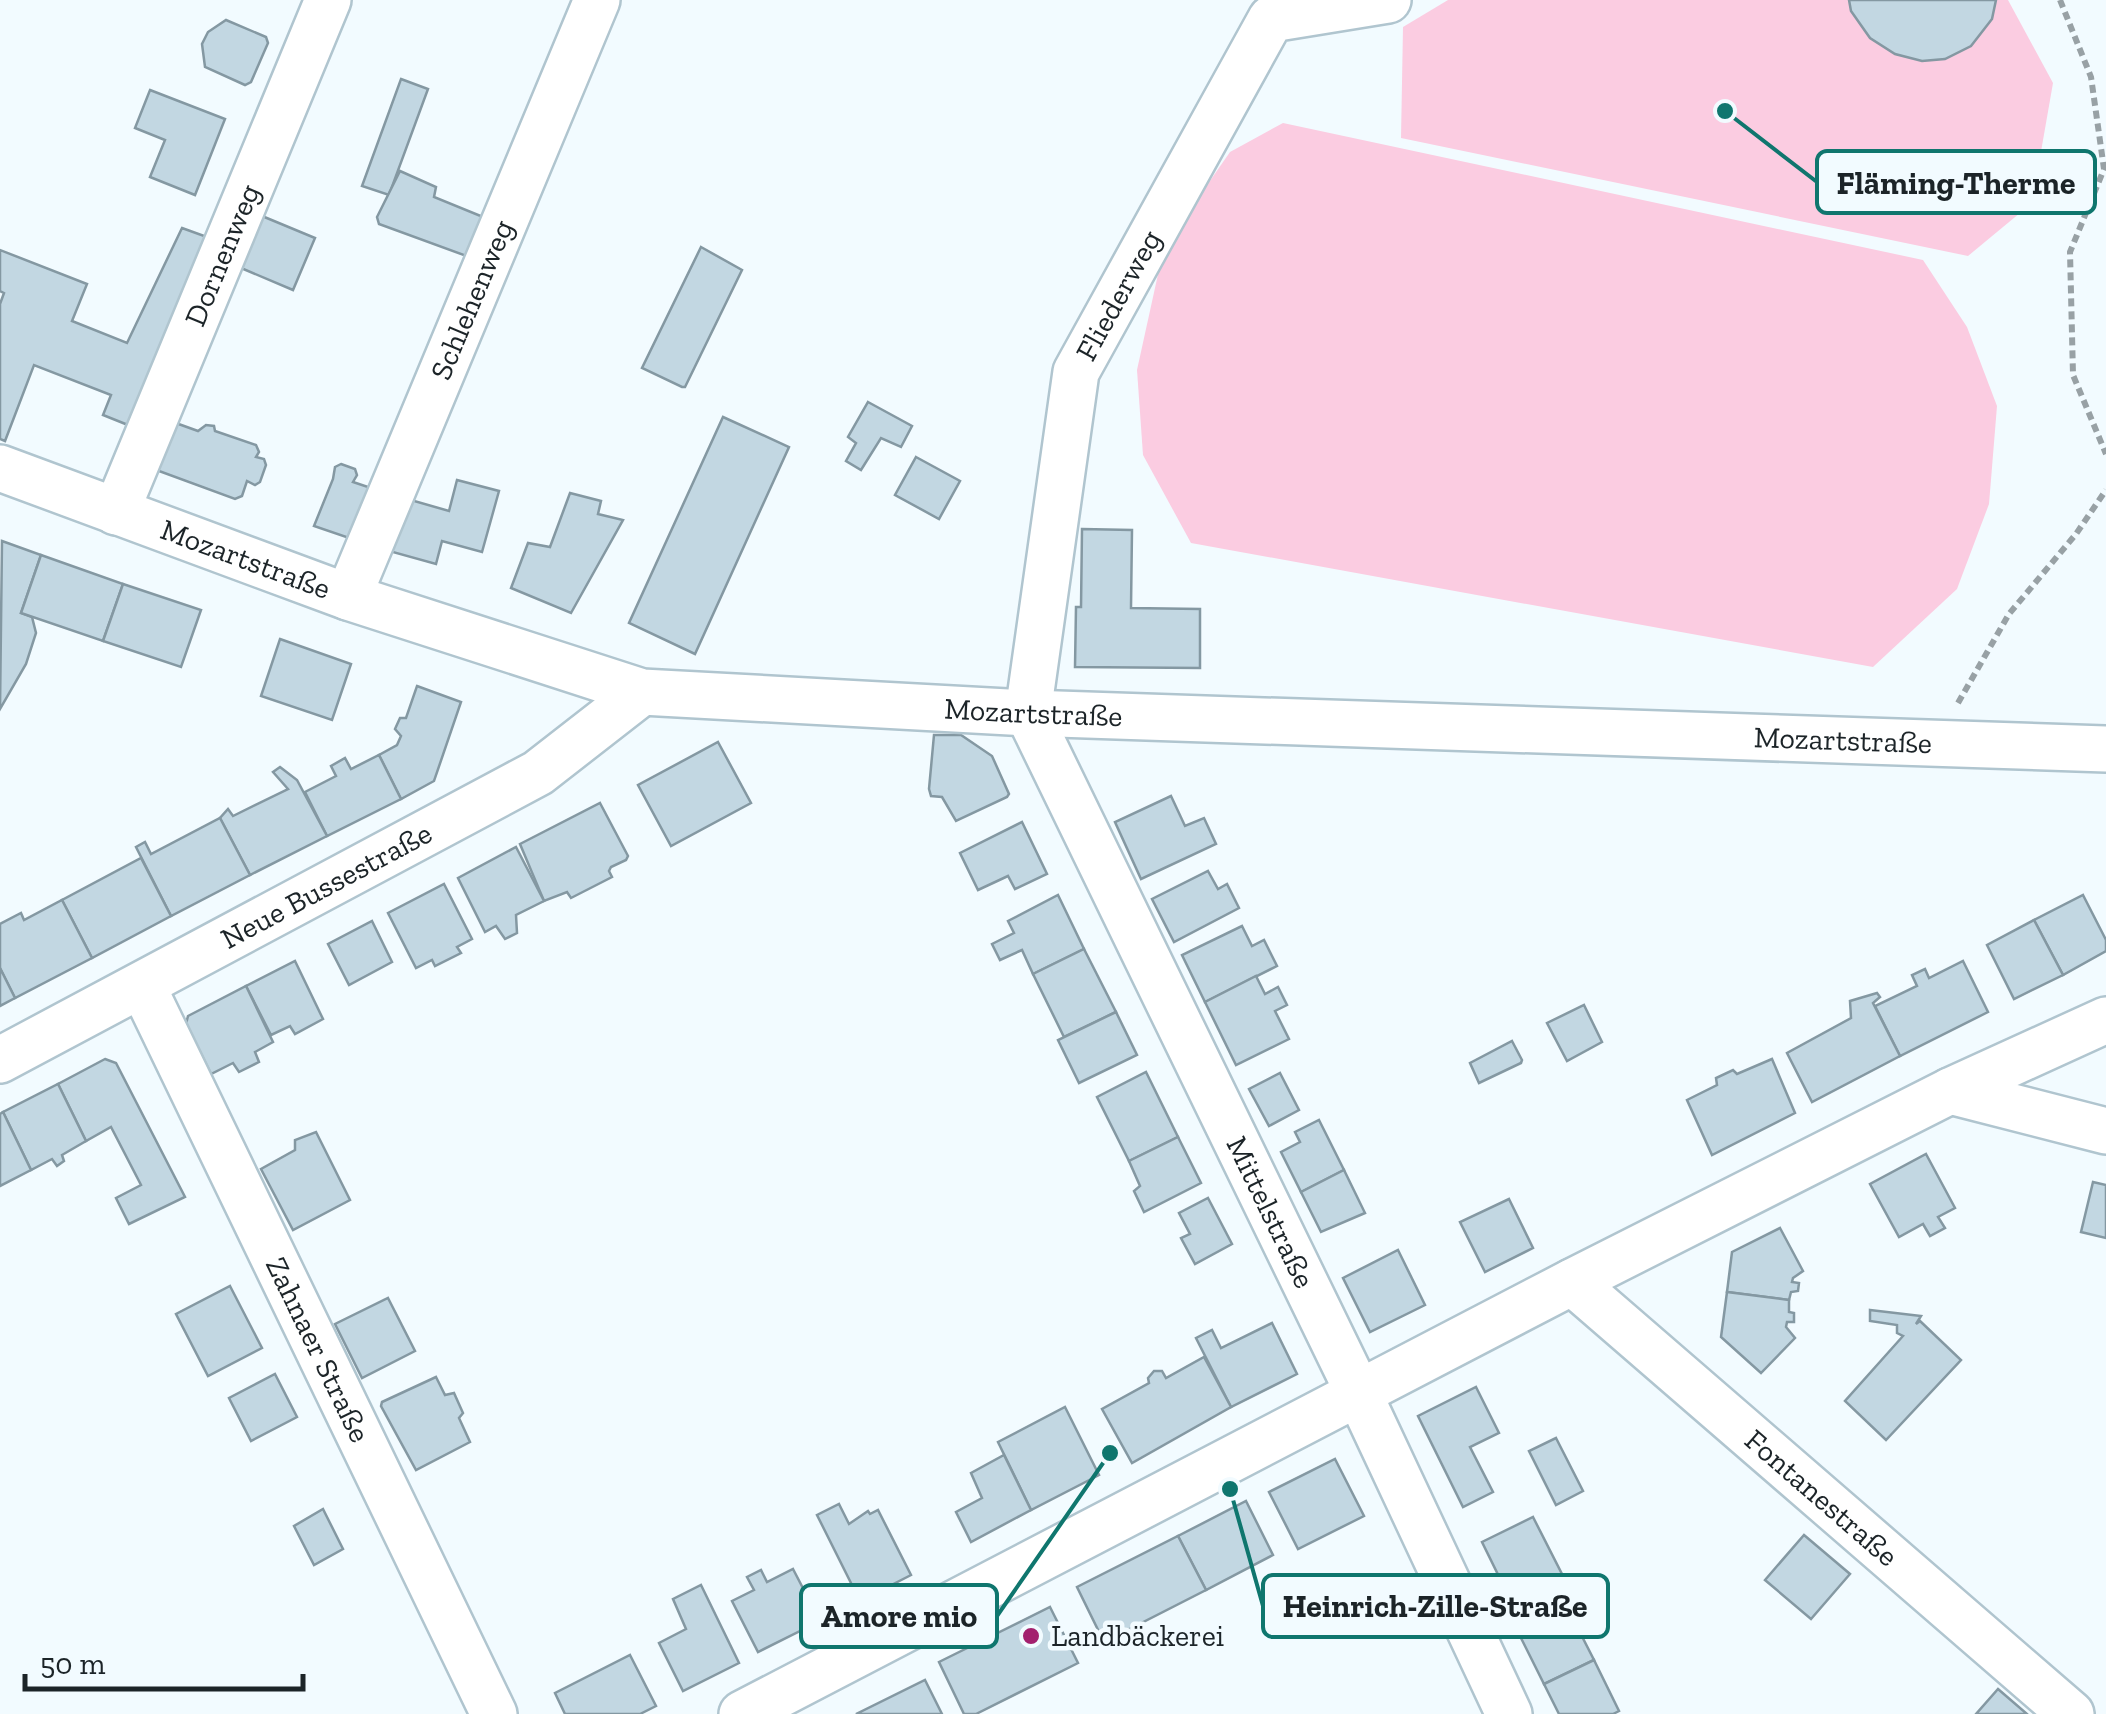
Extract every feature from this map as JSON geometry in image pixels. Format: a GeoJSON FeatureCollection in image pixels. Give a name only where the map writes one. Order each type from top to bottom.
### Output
{"type":"FeatureCollection","features":[{"type":"Feature","properties":{"kind":"street","name":"Dornenweg"},"geometry":{"type":"LineString","coordinates":[[116,512],[328,0]]}},
{"type":"Feature","properties":{"kind":"street","name":"Schlehenweg"},"geometry":{"type":"LineString","coordinates":[[348,597],[597,0]]}},
{"type":"Feature","properties":{"kind":"street","name":"Fliederweg"},"geometry":{"type":"LineString","coordinates":[[1028,713],[1076,372],[1272,9],[1387,0]]}},
{"type":"Feature","properties":{"kind":"street","name":"Mozartstraße"},"geometry":{"type":"LineString","coordinates":[[0,468],[348,597],[642,692],[1028,713],[2106,749]]}},
{"type":"Feature","properties":{"kind":"street","name":"Neue Bussestraße"},"geometry":{"type":"LineString","coordinates":[[0,1060],[538,773],[642,692]]}},
{"type":"Feature","properties":{"kind":"street","name":"Mittelstraße"},"geometry":{"type":"LineString","coordinates":[[1028,713],[1359,1394],[1509,1714]]}},
{"type":"Feature","properties":{"kind":"street","name":"Zahnaer Straße"},"geometry":{"type":"LineString","coordinates":[[142,985],[494,1714]]}},
{"type":"Feature","properties":{"kind":"street"},"geometry":{"type":"LineString","coordinates":[[742,1714],[1572,1282],[1950,1091],[2106,1020]]}},
{"type":"Feature","properties":{"kind":"street"},"geometry":{"type":"LineString","coordinates":[[1950,1091],[2106,1131]]}},
{"type":"Feature","properties":{"kind":"street","name":"Fontanestraße"},"geometry":{"type":"LineString","coordinates":[[1572,1282],[2070,1714]]}},
{"type":"Feature","properties":{"kind":"path"},"geometry":{"type":"LineString","coordinates":[[2060,0],[2091,77],[2104,169],[2070,252],[2073,375],[2106,454]]}},
{"type":"Feature","properties":{"kind":"path"},"geometry":{"type":"LineString","coordinates":[[1934,743],[2010,614],[2076,534],[2106,490]]}},
{"type":"Feature","properties":{"kind":"shaded area"},"geometry":{"type":"Polygon","coordinates":[[[1448,0],[2008,0],[2053,83],[2032,203],[1968,256],[1401,138],[1403,27],[1448,0]]]}},
{"type":"Feature","properties":{"kind":"shaded area"},"geometry":{"type":"Polygon","coordinates":[[[1283,123],[1923,260],[1967,327],[1997,406],[1989,504],[1957,589],[1873,667],[1191,543],[1143,455],[1137,370],[1164,247],[1230,152],[1283,123]]]}},
{"type":"Feature","properties":{"kind":"building"},"geometry":{"type":"Polygon","coordinates":[[[1849,0],[1996,0],[1992,19],[1971,46],[1945,59],[1922,61],[1895,54],[1870,38],[1851,11],[1849,0]]]}},
{"type":"Feature","properties":{"kind":"building"},"geometry":{"type":"Polygon","coordinates":[[[226,20],[266,37],[268,43],[251,82],[245,85],[205,67],[202,44],[208,32],[226,20]]]}},
{"type":"Feature","properties":{"kind":"building"},"geometry":{"type":"Polygon","coordinates":[[[401,79],[428,89],[389,195],[362,186],[401,79]]]}},
{"type":"Feature","properties":{"kind":"building"},"geometry":{"type":"Polygon","coordinates":[[[150,90],[225,119],[195,195],[150,177],[165,140],[135,128],[150,90]]]}},
{"type":"Feature","properties":{"kind":"building"},"geometry":{"type":"Polygon","coordinates":[[[400,171],[436,187],[434,197],[488,219],[472,258],[379,224],[377,217],[400,171]]]}},
{"type":"Feature","properties":{"kind":"building"},"geometry":{"type":"Polygon","coordinates":[[[262,216],[315,238],[293,290],[241,268],[262,216]]]}},
{"type":"Feature","properties":{"kind":"building"},"geometry":{"type":"Polygon","coordinates":[[[182,228],[207,237],[133,427],[103,415],[111,395],[34,365],[5,441],[0,439],[0,304],[4,293],[0,291],[0,250],[87,284],[72,321],[127,343],[182,228]]]}},
{"type":"Feature","properties":{"kind":"building"},"geometry":{"type":"Polygon","coordinates":[[[701,247],[742,270],[682,387],[642,368],[701,247]]]}},
{"type":"Feature","properties":{"kind":"building"},"geometry":{"type":"Polygon","coordinates":[[[868,402],[912,426],[901,447],[881,438],[861,470],[846,461],[856,443],[848,437],[868,402]]]}},
{"type":"Feature","properties":{"kind":"building"},"geometry":{"type":"Polygon","coordinates":[[[723,417],[789,447],[695,654],[629,623],[723,417]]]}},
{"type":"Feature","properties":{"kind":"building"},"geometry":{"type":"Polygon","coordinates":[[[173,422],[198,431],[206,425],[214,426],[215,431],[256,445],[256,457],[264,459],[266,465],[260,482],[255,485],[247,481],[242,496],[235,499],[159,471],[157,465],[173,422]]]}},
{"type":"Feature","properties":{"kind":"building"},"geometry":{"type":"Polygon","coordinates":[[[916,457],[960,481],[939,519],[895,495],[916,457]]]}},
{"type":"Feature","properties":{"kind":"building"},"geometry":{"type":"Polygon","coordinates":[[[341,464],[355,469],[353,482],[374,489],[352,539],[314,526],[335,467],[341,464]]]}},
{"type":"Feature","properties":{"kind":"building"},"geometry":{"type":"Polygon","coordinates":[[[457,480],[499,491],[482,552],[442,541],[436,564],[389,551],[404,498],[449,511],[457,480]]]}},
{"type":"Feature","properties":{"kind":"building"},"geometry":{"type":"Polygon","coordinates":[[[570,493],[601,501],[598,514],[623,520],[571,613],[511,588],[528,543],[550,547],[570,493]]]}},
{"type":"Feature","properties":{"kind":"building"},"geometry":{"type":"Polygon","coordinates":[[[1082,529],[1132,530],[1131,608],[1200,609],[1200,668],[1075,667],[1082,529]]]}},
{"type":"Feature","properties":{"kind":"building"},"geometry":{"type":"Polygon","coordinates":[[[2,541],[41,555],[21,613],[32,617],[36,633],[26,664],[0,709],[2,541]]]}},
{"type":"Feature","properties":{"kind":"building"},"geometry":{"type":"Polygon","coordinates":[[[41,555],[123,584],[103,641],[21,613],[41,555]]]}},
{"type":"Feature","properties":{"kind":"building"},"geometry":{"type":"Polygon","coordinates":[[[123,584],[201,610],[181,667],[103,641],[123,584]]]}},
{"type":"Feature","properties":{"kind":"building"},"geometry":{"type":"Polygon","coordinates":[[[280,639],[351,664],[332,720],[261,696],[280,639]]]}},
{"type":"Feature","properties":{"kind":"building"},"geometry":{"type":"Polygon","coordinates":[[[417,686],[461,702],[434,781],[401,799],[379,755],[397,745],[401,736],[395,729],[400,718],[406,718],[417,686]]]}},
{"type":"Feature","properties":{"kind":"building"},"geometry":{"type":"Polygon","coordinates":[[[934,735],[961,735],[992,756],[1007,797],[956,821],[942,797],[931,796],[929,789],[934,735]]]}},
{"type":"Feature","properties":{"kind":"building"},"geometry":{"type":"Polygon","coordinates":[[[718,742],[751,803],[671,846],[638,785],[718,742]]]}},
{"type":"Feature","properties":{"kind":"building"},"geometry":{"type":"Polygon","coordinates":[[[379,755],[401,799],[327,836],[305,792],[336,776],[331,766],[345,758],[351,769],[379,755]]]}},
{"type":"Feature","properties":{"kind":"building"},"geometry":{"type":"Polygon","coordinates":[[[280,767],[297,780],[327,836],[250,875],[220,818],[228,809],[233,816],[288,789],[273,772],[280,767]]]}},
{"type":"Feature","properties":{"kind":"building"},"geometry":{"type":"Polygon","coordinates":[[[1171,796],[1185,826],[1204,818],[1216,844],[1141,879],[1115,822],[1171,796]]]}},
{"type":"Feature","properties":{"kind":"building"},"geometry":{"type":"Polygon","coordinates":[[[600,803],[628,856],[626,860],[611,867],[612,877],[571,898],[567,892],[544,901],[520,844],[600,803]]]}},
{"type":"Feature","properties":{"kind":"building"},"geometry":{"type":"Polygon","coordinates":[[[220,818],[250,875],[171,916],[136,847],[145,842],[151,854],[220,818]]]}},
{"type":"Feature","properties":{"kind":"building"},"geometry":{"type":"Polygon","coordinates":[[[1022,822],[1047,874],[1015,889],[1008,876],[978,890],[960,853],[1022,822]]]}},
{"type":"Feature","properties":{"kind":"building"},"geometry":{"type":"Polygon","coordinates":[[[516,847],[544,901],[516,915],[517,933],[505,939],[496,926],[485,932],[458,878],[516,847]]]}},
{"type":"Feature","properties":{"kind":"building"},"geometry":{"type":"Polygon","coordinates":[[[141,858],[171,916],[92,958],[62,900],[141,858]]]}},
{"type":"Feature","properties":{"kind":"building"},"geometry":{"type":"Polygon","coordinates":[[[1208,871],[1218,889],[1227,884],[1239,908],[1174,942],[1152,899],[1208,871]]]}},
{"type":"Feature","properties":{"kind":"building"},"geometry":{"type":"Polygon","coordinates":[[[444,884],[472,939],[457,947],[461,953],[435,966],[432,960],[416,968],[388,913],[444,884]]]}},
{"type":"Feature","properties":{"kind":"building"},"geometry":{"type":"Polygon","coordinates":[[[1058,895],[1084,949],[1033,974],[1022,950],[1000,960],[992,944],[1014,933],[1008,921],[1058,895]]]}},
{"type":"Feature","properties":{"kind":"building"},"geometry":{"type":"Polygon","coordinates":[[[2083,895],[2106,940],[2106,951],[2063,975],[2034,920],[2083,895]]]}},
{"type":"Feature","properties":{"kind":"building"},"geometry":{"type":"Polygon","coordinates":[[[62,900],[92,958],[15,998],[0,968],[0,924],[21,913],[24,920],[62,900]]]}},
{"type":"Feature","properties":{"kind":"building"},"geometry":{"type":"Polygon","coordinates":[[[2034,920],[2063,975],[2014,999],[1987,945],[2034,920]]]}},
{"type":"Feature","properties":{"kind":"building"},"geometry":{"type":"Polygon","coordinates":[[[372,921],[392,962],[349,985],[328,944],[372,921]]]}},
{"type":"Feature","properties":{"kind":"building"},"geometry":{"type":"Polygon","coordinates":[[[1242,926],[1252,946],[1264,940],[1277,966],[1205,1002],[1182,955],[1242,926]]]}},
{"type":"Feature","properties":{"kind":"building"},"geometry":{"type":"Polygon","coordinates":[[[1084,949],[1116,1012],[1064,1037],[1033,974],[1084,949]]]}},
{"type":"Feature","properties":{"kind":"building"},"geometry":{"type":"Polygon","coordinates":[[[295,961],[323,1019],[295,1034],[290,1026],[271,1035],[246,986],[295,961]]]}},
{"type":"Feature","properties":{"kind":"building"},"geometry":{"type":"Polygon","coordinates":[[[1963,961],[1988,1012],[1900,1056],[1875,1006],[1917,986],[1912,975],[1925,969],[1929,978],[1963,961]]]}},
{"type":"Feature","properties":{"kind":"building"},"geometry":{"type":"Polygon","coordinates":[[[0,968],[15,998],[0,1006],[0,968]]]}},
{"type":"Feature","properties":{"kind":"building"},"geometry":{"type":"Polygon","coordinates":[[[1256,976],[1265,994],[1278,987],[1287,1005],[1275,1011],[1289,1039],[1236,1065],[1205,1002],[1256,976]]]}},
{"type":"Feature","properties":{"kind":"building"},"geometry":{"type":"Polygon","coordinates":[[[246,986],[273,1042],[255,1052],[259,1062],[239,1072],[233,1063],[211,1074],[186,1024],[188,1016],[246,986]]]}},
{"type":"Feature","properties":{"kind":"building"},"geometry":{"type":"Polygon","coordinates":[[[1877,993],[1880,997],[1873,1003],[1900,1056],[1812,1102],[1787,1053],[1851,1018],[1850,1001],[1877,993]]]}},
{"type":"Feature","properties":{"kind":"building"},"geometry":{"type":"Polygon","coordinates":[[[1584,1005],[1602,1042],[1567,1061],[1547,1023],[1584,1005]]]}},
{"type":"Feature","properties":{"kind":"building"},"geometry":{"type":"Polygon","coordinates":[[[1116,1012],[1137,1055],[1079,1083],[1058,1040],[1116,1012]]]}},
{"type":"Feature","properties":{"kind":"building"},"geometry":{"type":"Polygon","coordinates":[[[1512,1041],[1521,1063],[1479,1083],[1470,1063],[1512,1041]]]}},
{"type":"Feature","properties":{"kind":"building"},"geometry":{"type":"Polygon","coordinates":[[[105,1059],[116,1063],[185,1197],[129,1224],[116,1198],[141,1185],[111,1127],[86,1141],[58,1084],[105,1059]]]}},
{"type":"Feature","properties":{"kind":"building"},"geometry":{"type":"Polygon","coordinates":[[[1772,1059],[1795,1113],[1712,1155],[1687,1100],[1717,1085],[1716,1078],[1772,1059]]]}},
{"type":"Feature","properties":{"kind":"building"},"geometry":{"type":"Polygon","coordinates":[[[1146,1072],[1178,1137],[1129,1161],[1097,1097],[1146,1072]]]}},
{"type":"Feature","properties":{"kind":"building"},"geometry":{"type":"Polygon","coordinates":[[[1280,1073],[1299,1110],[1269,1126],[1249,1089],[1280,1073]]]}},
{"type":"Feature","properties":{"kind":"building"},"geometry":{"type":"Polygon","coordinates":[[[58,1084],[86,1141],[62,1155],[64,1161],[57,1166],[52,1159],[31,1170],[3,1112],[58,1084]]]}},
{"type":"Feature","properties":{"kind":"building"},"geometry":{"type":"Polygon","coordinates":[[[3,1112],[31,1170],[0,1186],[0,1114],[3,1112]]]}},
{"type":"Feature","properties":{"kind":"building"},"geometry":{"type":"Polygon","coordinates":[[[1319,1120],[1344,1170],[1301,1192],[1281,1152],[1300,1142],[1295,1132],[1319,1120]]]}},
{"type":"Feature","properties":{"kind":"building"},"geometry":{"type":"Polygon","coordinates":[[[316,1132],[350,1200],[293,1230],[261,1169],[295,1150],[295,1140],[316,1132]]]}},
{"type":"Feature","properties":{"kind":"building"},"geometry":{"type":"Polygon","coordinates":[[[1178,1137],[1201,1183],[1144,1212],[1134,1191],[1140,1186],[1129,1161],[1178,1137]]]}},
{"type":"Feature","properties":{"kind":"building"},"geometry":{"type":"Polygon","coordinates":[[[1926,1154],[1955,1208],[1938,1217],[1945,1228],[1930,1236],[1923,1224],[1899,1237],[1870,1184],[1926,1154]]]}},
{"type":"Feature","properties":{"kind":"building"},"geometry":{"type":"Polygon","coordinates":[[[1344,1170],[1365,1213],[1321,1232],[1301,1192],[1344,1170]]]}},
{"type":"Feature","properties":{"kind":"building"},"geometry":{"type":"Polygon","coordinates":[[[2093,1182],[2106,1185],[2106,1238],[2081,1232],[2093,1182]]]}},
{"type":"Feature","properties":{"kind":"building"},"geometry":{"type":"Polygon","coordinates":[[[1208,1198],[1232,1244],[1195,1264],[1181,1238],[1190,1234],[1179,1213],[1208,1198]]]}},
{"type":"Feature","properties":{"kind":"building"},"geometry":{"type":"Polygon","coordinates":[[[1509,1199],[1533,1248],[1485,1272],[1460,1222],[1509,1199]]]}},
{"type":"Feature","properties":{"kind":"building"},"geometry":{"type":"Polygon","coordinates":[[[1780,1228],[1803,1271],[1792,1282],[1799,1283],[1798,1291],[1791,1292],[1789,1300],[1727,1292],[1732,1252],[1780,1228]]]}},
{"type":"Feature","properties":{"kind":"building"},"geometry":{"type":"Polygon","coordinates":[[[1398,1250],[1425,1305],[1370,1332],[1343,1278],[1398,1250]]]}},
{"type":"Feature","properties":{"kind":"building"},"geometry":{"type":"Polygon","coordinates":[[[230,1286],[262,1348],[208,1376],[176,1314],[230,1286]]]}},
{"type":"Feature","properties":{"kind":"building"},"geometry":{"type":"Polygon","coordinates":[[[1727,1292],[1789,1300],[1794,1322],[1787,1322],[1786,1327],[1795,1338],[1761,1373],[1721,1337],[1727,1292]]]}},
{"type":"Feature","properties":{"kind":"building"},"geometry":{"type":"Polygon","coordinates":[[[388,1298],[415,1351],[362,1378],[335,1324],[388,1298]]]}},
{"type":"Feature","properties":{"kind":"building"},"geometry":{"type":"Polygon","coordinates":[[[1870,1310],[1921,1316],[1916,1324],[1920,1321],[1961,1360],[1886,1440],[1845,1401],[1903,1336],[1897,1333],[1897,1325],[1870,1321],[1870,1310]]]}},
{"type":"Feature","properties":{"kind":"building"},"geometry":{"type":"Polygon","coordinates":[[[1272,1323],[1297,1374],[1231,1407],[1196,1338],[1212,1330],[1221,1348],[1272,1323]]]}},
{"type":"Feature","properties":{"kind":"building"},"geometry":{"type":"Polygon","coordinates":[[[1204,1357],[1231,1407],[1132,1463],[1102,1409],[1149,1383],[1154,1371],[1162,1371],[1166,1378],[1204,1357]]]}},
{"type":"Feature","properties":{"kind":"building"},"geometry":{"type":"Polygon","coordinates":[[[275,1374],[297,1417],[251,1441],[229,1398],[275,1374]]]}},
{"type":"Feature","properties":{"kind":"building"},"geometry":{"type":"Polygon","coordinates":[[[436,1377],[445,1395],[454,1393],[463,1413],[459,1418],[470,1442],[416,1470],[381,1406],[382,1402],[436,1377]]]}},
{"type":"Feature","properties":{"kind":"building"},"geometry":{"type":"Polygon","coordinates":[[[1476,1387],[1499,1433],[1470,1447],[1493,1492],[1463,1507],[1418,1416],[1476,1387]]]}},
{"type":"Feature","properties":{"kind":"building"},"geometry":{"type":"Polygon","coordinates":[[[1065,1407],[1099,1475],[1031,1510],[998,1442],[1065,1407]]]}},
{"type":"Feature","properties":{"kind":"building"},"geometry":{"type":"Polygon","coordinates":[[[1556,1438],[1583,1491],[1556,1505],[1529,1451],[1556,1438]]]}},
{"type":"Feature","properties":{"kind":"building"},"geometry":{"type":"Polygon","coordinates":[[[1004,1455],[1031,1510],[971,1542],[956,1512],[982,1498],[971,1473],[1004,1455]]]}},
{"type":"Feature","properties":{"kind":"building"},"geometry":{"type":"Polygon","coordinates":[[[1335,1459],[1364,1516],[1298,1549],[1269,1492],[1335,1459]]]}},
{"type":"Feature","properties":{"kind":"building"},"geometry":{"type":"Polygon","coordinates":[[[1246,1501],[1273,1555],[1206,1590],[1178,1536],[1246,1501]]]}},
{"type":"Feature","properties":{"kind":"building"},"geometry":{"type":"Polygon","coordinates":[[[839,1504],[849,1524],[868,1511],[870,1514],[878,1510],[911,1575],[860,1601],[817,1515],[839,1504]]]}},
{"type":"Feature","properties":{"kind":"building"},"geometry":{"type":"Polygon","coordinates":[[[323,1509],[343,1549],[314,1565],[294,1526],[323,1509]]]}},
{"type":"Feature","properties":{"kind":"building"},"geometry":{"type":"Polygon","coordinates":[[[1533,1517],[1565,1580],[1513,1605],[1482,1542],[1533,1517]]]}},
{"type":"Feature","properties":{"kind":"building"},"geometry":{"type":"Polygon","coordinates":[[[1804,1535],[1850,1574],[1811,1619],[1765,1580],[1804,1535]]]}},
{"type":"Feature","properties":{"kind":"building"},"geometry":{"type":"Polygon","coordinates":[[[1178,1536],[1206,1590],[1104,1642],[1077,1587],[1178,1536]]]}},
{"type":"Feature","properties":{"kind":"building"},"geometry":{"type":"Polygon","coordinates":[[[793,1569],[820,1621],[758,1652],[732,1601],[754,1590],[747,1577],[761,1570],[767,1582],[793,1569]]]}},
{"type":"Feature","properties":{"kind":"building"},"geometry":{"type":"Polygon","coordinates":[[[701,1585],[739,1663],[683,1691],[659,1643],[686,1629],[673,1599],[701,1585]]]}},
{"type":"Feature","properties":{"kind":"building"},"geometry":{"type":"Polygon","coordinates":[[[1050,1607],[1078,1663],[976,1714],[964,1714],[939,1662],[1050,1607]]]}},
{"type":"Feature","properties":{"kind":"building"},"geometry":{"type":"Polygon","coordinates":[[[1569,1611],[1594,1660],[1544,1684],[1520,1636],[1569,1611]]]}},
{"type":"Feature","properties":{"kind":"building"},"geometry":{"type":"Polygon","coordinates":[[[630,1655],[656,1706],[640,1714],[565,1714],[555,1693],[630,1655]]]}},
{"type":"Feature","properties":{"kind":"building"},"geometry":{"type":"Polygon","coordinates":[[[1594,1660],[1619,1711],[1559,1714],[1544,1684],[1594,1660]]]}},
{"type":"Feature","properties":{"kind":"building"},"geometry":{"type":"Polygon","coordinates":[[[925,1680],[942,1714],[856,1714],[925,1680]]]}},
{"type":"Feature","properties":{"kind":"building"},"geometry":{"type":"Polygon","coordinates":[[[1998,1689],[2027,1714],[1976,1714],[1998,1689]]]}},
{"type":"Feature","properties":{"kind":"place","name":"Fläming-Therme"},"geometry":{"type":"Point","coordinates":[1725,111]}},
{"type":"Feature","properties":{"kind":"place","name":"Amore mio"},"geometry":{"type":"Point","coordinates":[1110,1453]}},
{"type":"Feature","properties":{"kind":"place","name":"Heinrich-Zille-Straße"},"geometry":{"type":"Point","coordinates":[1230,1489]}},
{"type":"Feature","properties":{"kind":"place","name":"Landbäckerei"},"geometry":{"type":"Point","coordinates":[1031,1636]}}]}
